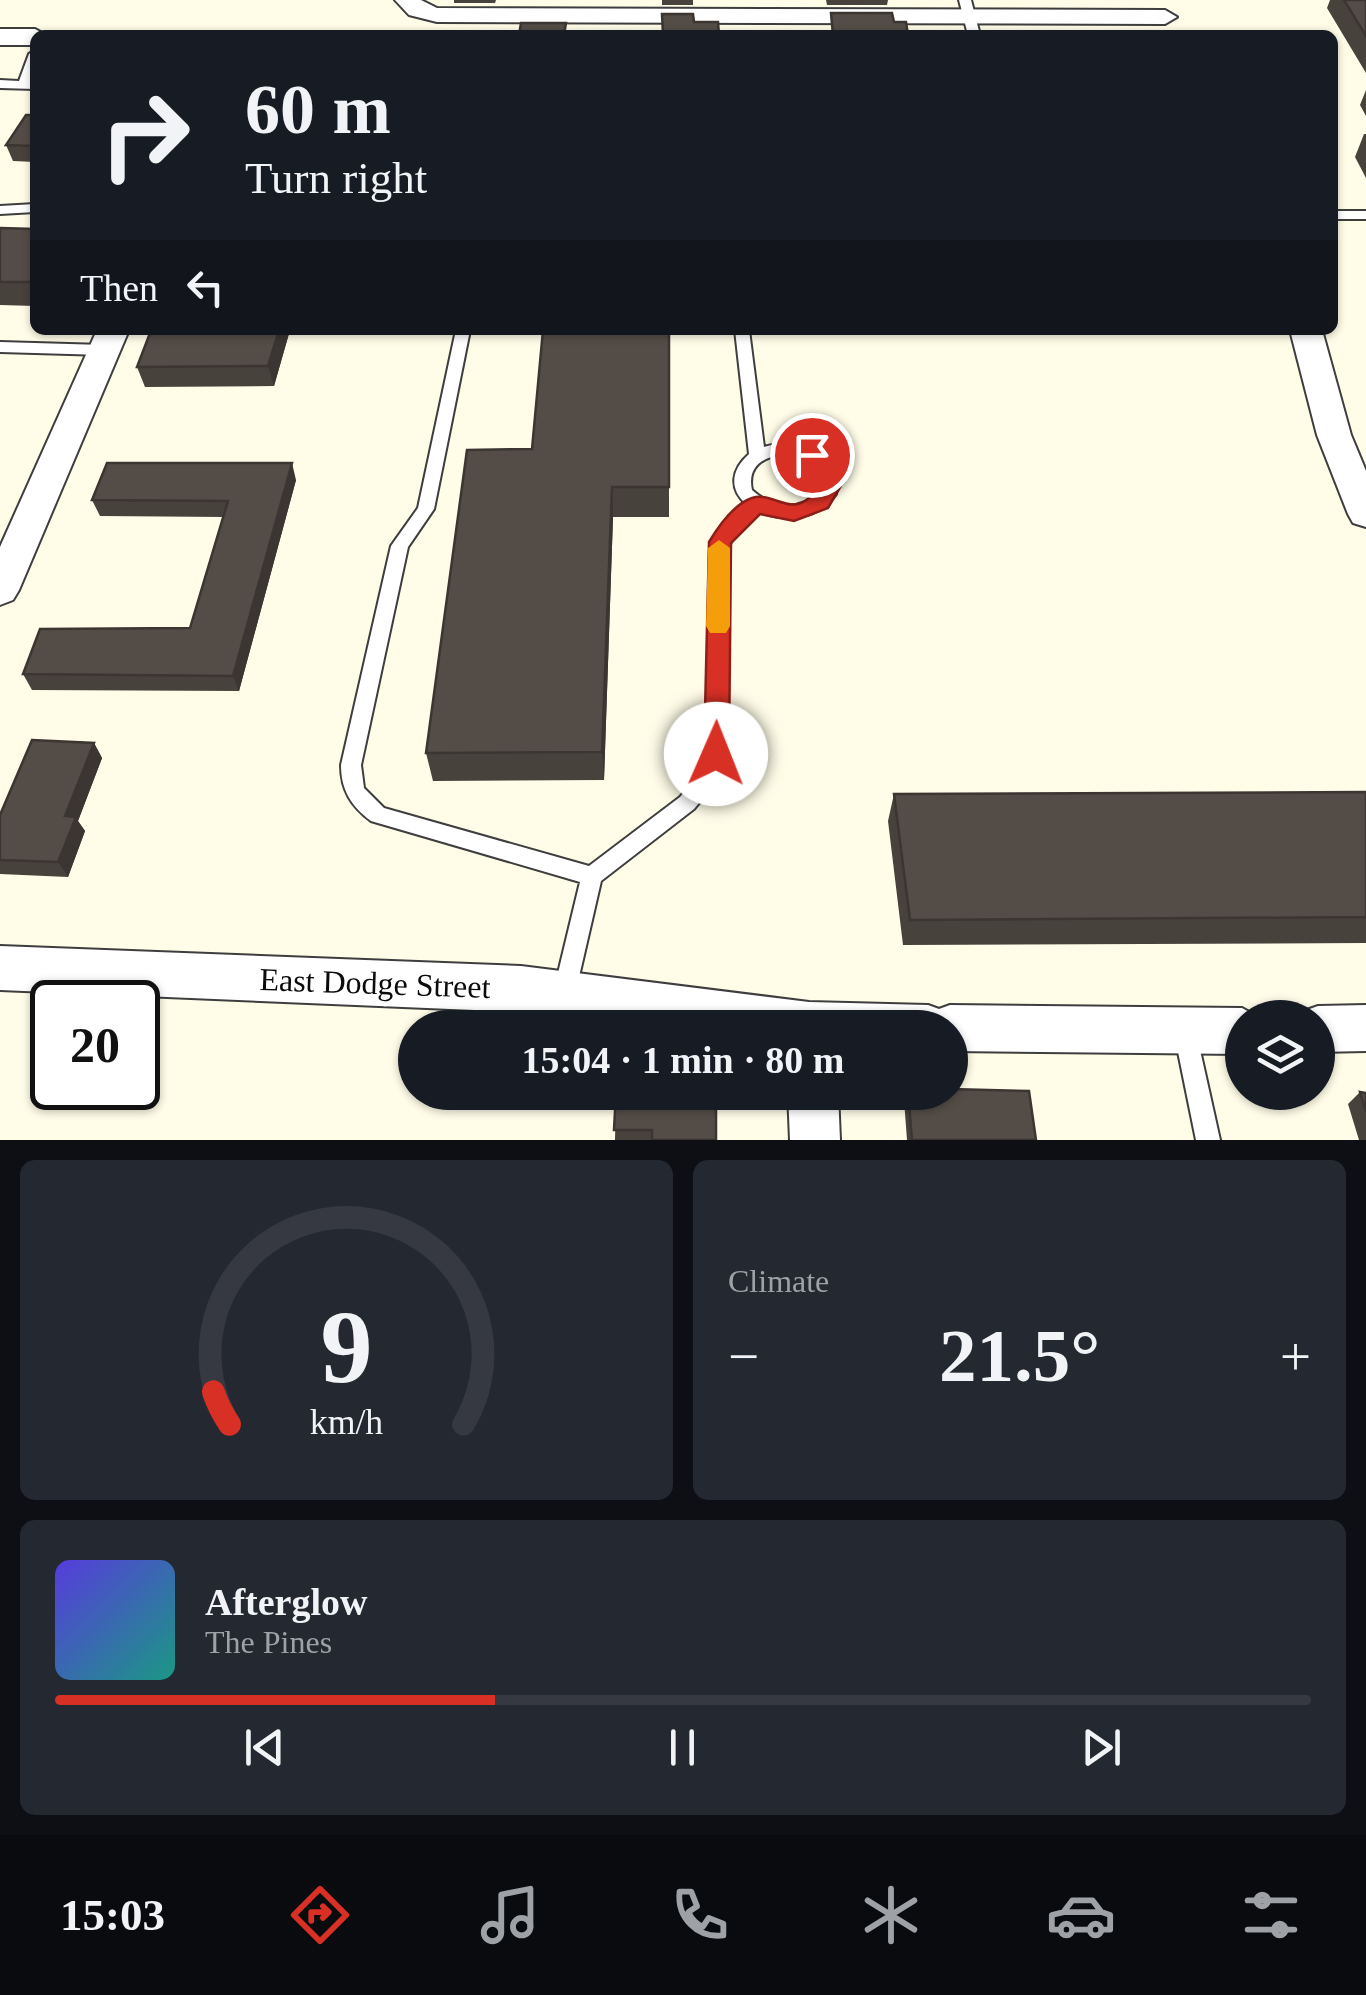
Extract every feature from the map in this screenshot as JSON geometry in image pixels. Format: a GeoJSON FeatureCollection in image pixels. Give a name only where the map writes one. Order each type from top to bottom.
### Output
{"type":"FeatureCollection","features":[{"type":"Feature","properties":{"kind":"street"},"geometry":{"type":"LineString","coordinates":[[412,5],[437,15],[586,9],[779,18],[1165,17]]}},
{"type":"Feature","properties":{"kind":"street"},"geometry":{"type":"LineString","coordinates":[[0,37],[30,37]]}},
{"type":"Feature","properties":{"kind":"street"},"geometry":{"type":"LineString","coordinates":[[1307,335],[1334,435],[1366,514]]}},
{"type":"Feature","properties":{"kind":"street"},"geometry":{"type":"LineString","coordinates":[[0,590],[108,340]]}},
{"type":"Feature","properties":{"kind":"street","name":"East Dodge Street"},"geometry":{"type":"LineString","coordinates":[[0,968],[520,989],[682,1010]]}},
{"type":"Feature","properties":{"kind":"street"},"geometry":{"type":"LineString","coordinates":[[968,1028],[1225,1031]]}},
{"type":"Feature","properties":{"kind":"street"},"geometry":{"type":"LineString","coordinates":[[1335,1029],[1366,1028]]}},
{"type":"Feature","properties":{"kind":"street"},"geometry":{"type":"LineString","coordinates":[[814,1110],[816,1140]]}},
{"type":"Feature","properties":{"kind":"lane"},"geometry":{"type":"LineString","coordinates":[[0,84],[29,85]]}},
{"type":"Feature","properties":{"kind":"lane"},"geometry":{"type":"LineString","coordinates":[[0,210],[30,208]]}},
{"type":"Feature","properties":{"kind":"lane"},"geometry":{"type":"LineString","coordinates":[[1338,215],[1366,215]]}},
{"type":"Feature","properties":{"kind":"lane"},"geometry":{"type":"LineString","coordinates":[[462,335],[426,508],[400,546],[351,764],[350,784],[361,803],[378,815],[592,876]]}},
{"type":"Feature","properties":{"kind":"lane"},"geometry":{"type":"LineString","coordinates":[[743,335],[757,455]]}},
{"type":"Feature","properties":{"kind":"lane"},"geometry":{"type":"LineString","coordinates":[[0,347],[108,340]]}},
{"type":"Feature","properties":{"kind":"lane"},"geometry":{"type":"LineString","coordinates":[[784,448],[812,455],[823,463],[831,484],[828,494],[808,510],[779,512],[757,504],[740,482],[747,462],[757,455],[784,448]]}},
{"type":"Feature","properties":{"kind":"lane"},"geometry":{"type":"LineString","coordinates":[[564,995],[592,876],[687,803],[712,773],[716,754],[719,549],[728,528],[757,504]]}},
{"type":"Feature","properties":{"kind":"lane"},"geometry":{"type":"LineString","coordinates":[[1185,1032],[1208,1140]]}},
{"type":"Feature","properties":{"kind":"building"},"geometry":{"type":"Polygon","coordinates":[[[1344,0],[1366,0],[1366,36],[1344,0]]]}},
{"type":"Feature","properties":{"kind":"building"},"geometry":{"type":"Polygon","coordinates":[[[831,13],[892,13],[894,22],[906,22],[907,30],[833,30],[831,13]]]}},
{"type":"Feature","properties":{"kind":"building"},"geometry":{"type":"Polygon","coordinates":[[[662,14],[693,14],[694,22],[718,22],[719,30],[663,30],[662,14]]]}},
{"type":"Feature","properties":{"kind":"building"},"geometry":{"type":"Polygon","coordinates":[[[521,23],[566,23],[565,30],[520,30],[521,23]]]}},
{"type":"Feature","properties":{"kind":"building"},"geometry":{"type":"Polygon","coordinates":[[[26,115],[30,115],[30,146],[6,145],[26,115]]]}},
{"type":"Feature","properties":{"kind":"building"},"geometry":{"type":"Polygon","coordinates":[[[0,228],[30,229],[30,282],[0,282],[0,228]]]}},
{"type":"Feature","properties":{"kind":"building"},"geometry":{"type":"Polygon","coordinates":[[[149,335],[277,335],[268,366],[137,367],[149,335]]]}},
{"type":"Feature","properties":{"kind":"building"},"geometry":{"type":"Polygon","coordinates":[[[543,335],[669,335],[669,487],[612,487],[602,752],[426,753],[467,450],[532,449],[543,335]]]}},
{"type":"Feature","properties":{"kind":"building"},"geometry":{"type":"Polygon","coordinates":[[[107,463],[292,463],[233,676],[23,674],[40,629],[190,628],[228,501],[92,500],[107,463]]]}},
{"type":"Feature","properties":{"kind":"building"},"geometry":{"type":"Polygon","coordinates":[[[32,740],[94,743],[65,816],[76,817],[58,862],[0,860],[0,815],[32,740]]]}},
{"type":"Feature","properties":{"kind":"building"},"geometry":{"type":"Polygon","coordinates":[[[1366,792],[1366,917],[910,920],[894,794],[1366,792]]]}},
{"type":"Feature","properties":{"kind":"building"},"geometry":{"type":"Polygon","coordinates":[[[968,1089],[1029,1091],[1036,1140],[912,1140],[910,1110],[968,1110],[968,1089]]]}},
{"type":"Feature","properties":{"kind":"building"},"geometry":{"type":"Polygon","coordinates":[[[615,1110],[716,1110],[716,1140],[652,1140],[652,1130],[614,1130],[615,1110]]]}},
{"type":"Feature","properties":{"kind":"slow traffic"},"geometry":{"type":"LineString","coordinates":[[718,626],[719,548]]}},
{"type":"Feature","properties":{"kind":"route"},"geometry":{"type":"LineString","coordinates":[[716,754],[720,542],[728,528],[757,504],[794,513],[820,503],[831,484],[823,463],[812,455]]}}]}
